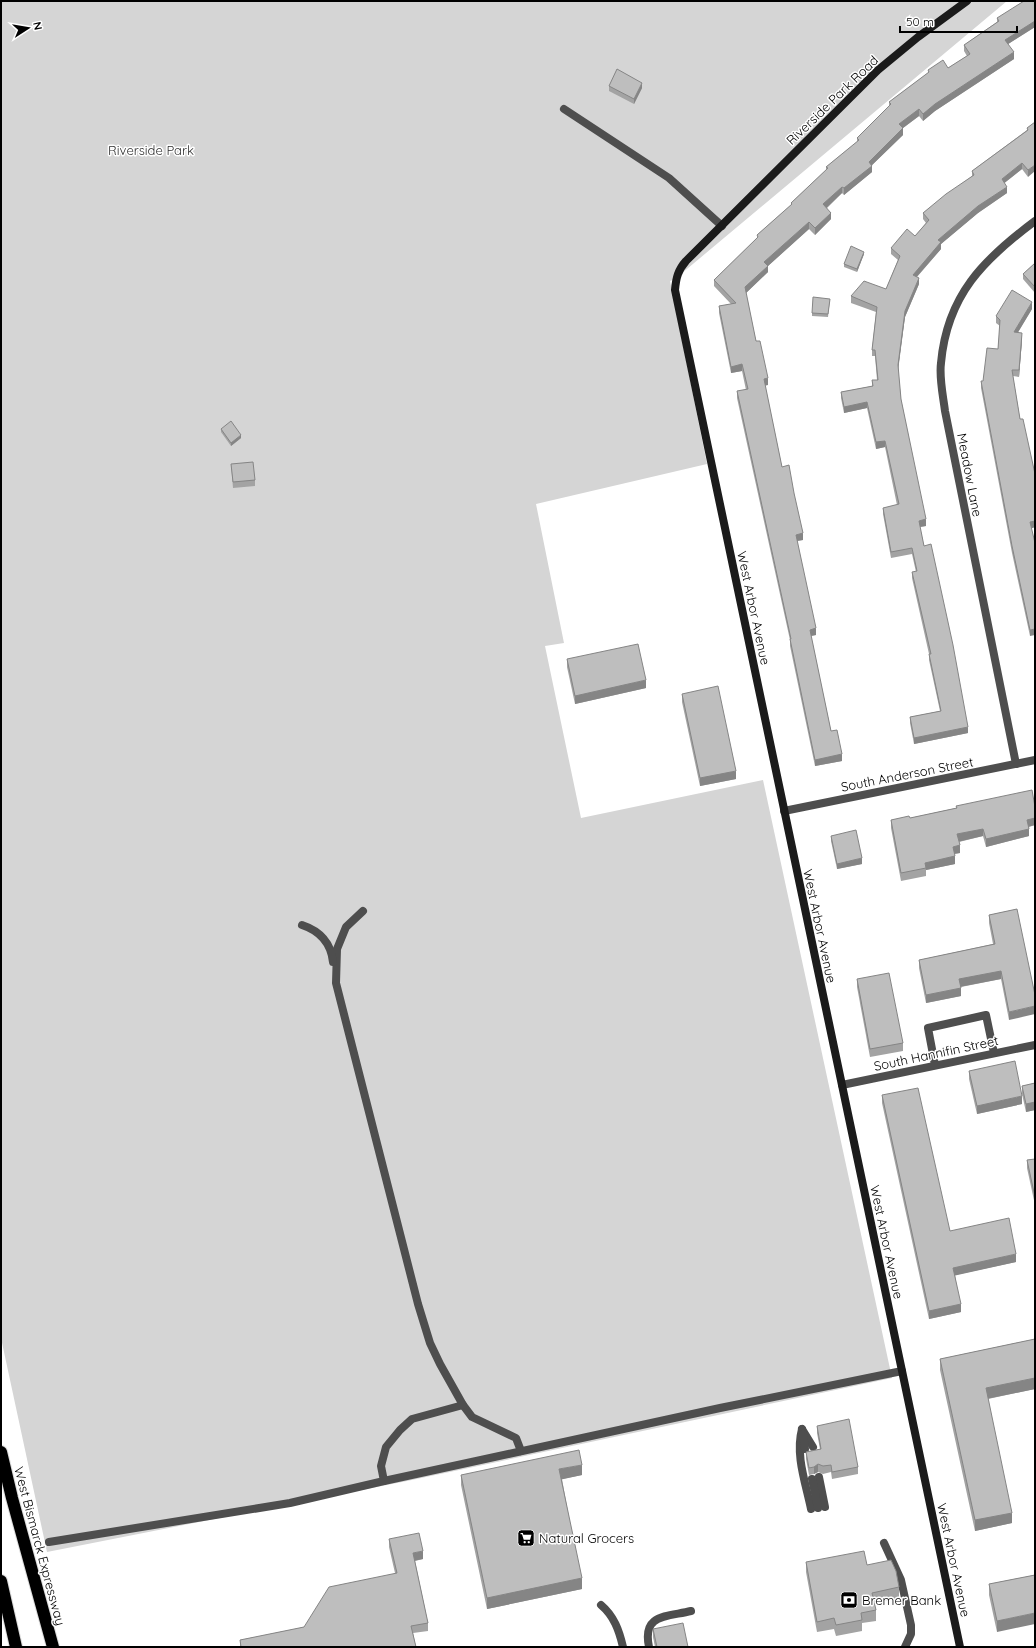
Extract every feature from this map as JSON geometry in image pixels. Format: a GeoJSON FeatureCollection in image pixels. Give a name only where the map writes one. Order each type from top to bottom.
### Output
{"type":"FeatureCollection","features":[{"type":"Feature","properties":{"kind":"highway","name":"West Bismarck Expressway"},"geometry":{"type":"LineString","coordinates":[[1,1452],[12,1498],[53,1647]]}},
{"type":"Feature","properties":{"kind":"highway"},"geometry":{"type":"LineString","coordinates":[[1,1581],[16,1647]]}},
{"type":"Feature","properties":{"kind":"main road","name":"Riverside Park Road"},"geometry":{"type":"LineString","coordinates":[[722,226],[878,70],[967,1]]}},
{"type":"Feature","properties":{"kind":"main road","name":"West Arbor Avenue"},"geometry":{"type":"LineString","coordinates":[[722,226],[679,269],[675,290],[960,1647]]}},
{"type":"Feature","properties":{"kind":"street"},"geometry":{"type":"LineString","coordinates":[[564,109],[669,178],[722,226]]}},
{"type":"Feature","properties":{"kind":"street","name":"Meadow Lane"},"geometry":{"type":"LineString","coordinates":[[1016,764],[945,411],[941,364],[944,342],[950,319],[972,279],[987,260],[1005,243],[1035,221]]}},
{"type":"Feature","properties":{"kind":"street","name":"South Anderson Street"},"geometry":{"type":"LineString","coordinates":[[784,811],[1035,760]]}},
{"type":"Feature","properties":{"kind":"street"},"geometry":{"type":"LineString","coordinates":[[336,983],[337,949],[346,927],[363,911]]}},
{"type":"Feature","properties":{"kind":"street"},"geometry":{"type":"LineString","coordinates":[[302,925],[312,928],[324,938],[333,957],[336,983],[418,1304],[430,1343],[463,1405],[472,1417],[516,1438],[521,1451]]}},
{"type":"Feature","properties":{"kind":"street"},"geometry":{"type":"LineString","coordinates":[[935,1065],[928,1028],[986,1015],[994,1054]]}},
{"type":"Feature","properties":{"kind":"street","name":"South Hannifin Street"},"geometry":{"type":"LineString","coordinates":[[842,1085],[1035,1045]]}},
{"type":"Feature","properties":{"kind":"street"},"geometry":{"type":"LineString","coordinates":[[49,1542],[290,1503],[384,1480],[712,1409],[902,1371]]}},
{"type":"Feature","properties":{"kind":"street"},"geometry":{"type":"LineString","coordinates":[[384,1480],[381,1466],[386,1448],[400,1430],[412,1419],[463,1405]]}},
{"type":"Feature","properties":{"kind":"street"},"geometry":{"type":"LineString","coordinates":[[809,1448],[802,1430],[799,1440],[799,1451],[818,1508],[815,1478]]}},
{"type":"Feature","properties":{"kind":"street"},"geometry":{"type":"LineString","coordinates":[[884,1543],[901,1580],[911,1625],[911,1634],[905,1647]]}},
{"type":"Feature","properties":{"kind":"street"},"geometry":{"type":"LineString","coordinates":[[601,1606],[608,1611],[615,1622],[620,1633],[623,1647]]}},
{"type":"Feature","properties":{"kind":"street"},"geometry":{"type":"LineString","coordinates":[[649,1647],[646,1636],[648,1628],[652,1622],[658,1618],[691,1611]]}},
{"type":"Feature","properties":{"kind":"green space","name":"Riverside Park"},"geometry":{"type":"Polygon","coordinates":[[[1,1],[1007,1],[675,279],[670,281],[707,464],[536,504],[564,643],[545,646],[581,818],[763,780],[892,1378],[407,1481],[47,1552],[1,1338],[1,1]]]}},
{"type":"Feature","properties":{"kind":"building"},"geometry":{"type":"Polygon","coordinates":[[[1024,1],[1035,1],[1035,21],[1005,40],[1014,52],[935,104],[923,114],[919,109],[899,124],[903,128],[869,162],[872,166],[844,188],[842,187],[823,204],[831,213],[815,228],[809,222],[764,262],[768,266],[745,287],[756,341],[760,341],[768,378],[764,379],[782,467],[789,465],[803,533],[796,535],[816,628],[810,630],[831,731],[837,730],[842,754],[815,760],[791,639],[737,391],[748,389],[742,364],[731,367],[719,306],[736,303],[714,280],[758,237],[757,235],[792,204],[791,203],[828,168],[826,167],[859,140],[857,138],[891,104],[889,102],[929,72],[928,70],[943,60],[948,68],[970,54],[964,45],[999,21],[997,18],[1024,1]]]}},
{"type":"Feature","properties":{"kind":"building"},"geometry":{"type":"Polygon","coordinates":[[[617,69],[642,83],[634,99],[609,86],[617,69]]]}},
{"type":"Feature","properties":{"kind":"building"},"geometry":{"type":"Polygon","coordinates":[[[1035,122],[1035,165],[1028,170],[1022,163],[1002,179],[1007,187],[978,206],[938,240],[941,242],[913,275],[919,278],[905,311],[898,365],[901,399],[926,519],[919,521],[924,546],[931,544],[953,645],[968,727],[914,738],[910,717],[941,711],[929,654],[931,654],[912,572],[917,571],[912,548],[891,552],[883,508],[899,504],[885,441],[876,442],[867,402],[844,407],[841,392],[873,386],[872,380],[878,380],[875,350],[872,350],[877,307],[851,296],[864,281],[886,289],[900,256],[891,248],[907,229],[915,236],[929,220],[923,213],[946,194],[974,175],[972,171],[1028,130],[1027,128],[1035,122]]]}},
{"type":"Feature","properties":{"kind":"building"},"geometry":{"type":"Polygon","coordinates":[[[851,246],[864,252],[857,269],[844,264],[851,246]]]}},
{"type":"Feature","properties":{"kind":"building"},"geometry":{"type":"Polygon","coordinates":[[[1035,263],[1035,287],[1023,274],[1035,263]]]}},
{"type":"Feature","properties":{"kind":"building"},"geometry":{"type":"Polygon","coordinates":[[[1012,290],[1032,302],[1014,332],[1022,333],[1019,370],[1012,370],[1020,419],[1023,419],[1035,474],[1035,521],[1030,522],[1035,543],[1035,629],[1030,630],[1012,546],[981,381],[983,381],[987,348],[998,349],[1000,320],[996,316],[1012,290]]]}},
{"type":"Feature","properties":{"kind":"building"},"geometry":{"type":"Polygon","coordinates":[[[813,297],[830,299],[828,314],[812,313],[813,297]]]}},
{"type":"Feature","properties":{"kind":"building"},"geometry":{"type":"Polygon","coordinates":[[[231,421],[241,435],[231,443],[221,429],[231,421]]]}},
{"type":"Feature","properties":{"kind":"building"},"geometry":{"type":"Polygon","coordinates":[[[253,462],[255,480],[233,482],[231,464],[253,462]]]}},
{"type":"Feature","properties":{"kind":"building"},"geometry":{"type":"Polygon","coordinates":[[[638,644],[646,680],[575,696],[567,659],[638,644]]]}},
{"type":"Feature","properties":{"kind":"building"},"geometry":{"type":"Polygon","coordinates":[[[718,686],[736,771],[700,778],[682,694],[718,686]]]}},
{"type":"Feature","properties":{"kind":"building"},"geometry":{"type":"Polygon","coordinates":[[[1032,790],[1035,818],[1027,820],[1029,829],[986,839],[983,829],[957,834],[960,845],[953,847],[955,856],[925,863],[926,868],[901,873],[891,820],[909,816],[910,818],[957,808],[956,806],[1032,790]]]}},
{"type":"Feature","properties":{"kind":"building"},"geometry":{"type":"Polygon","coordinates":[[[856,830],[862,858],[837,864],[831,836],[856,830]]]}},
{"type":"Feature","properties":{"kind":"building"},"geometry":{"type":"Polygon","coordinates":[[[1017,909],[1035,995],[1035,1006],[1009,1012],[1001,971],[959,979],[961,988],[926,995],[919,960],[995,944],[989,915],[1017,909]]]}},
{"type":"Feature","properties":{"kind":"building"},"geometry":{"type":"Polygon","coordinates":[[[889,973],[903,1043],[870,1049],[857,979],[889,973]]]}},
{"type":"Feature","properties":{"kind":"building"},"geometry":{"type":"Polygon","coordinates":[[[1015,1061],[1022,1096],[977,1106],[969,1071],[1015,1061]]]}},
{"type":"Feature","properties":{"kind":"building"},"geometry":{"type":"Polygon","coordinates":[[[1035,1083],[1035,1102],[1026,1104],[1022,1086],[1035,1083]]]}},
{"type":"Feature","properties":{"kind":"building"},"geometry":{"type":"Polygon","coordinates":[[[918,1088],[950,1231],[1009,1218],[1016,1254],[953,1268],[961,1304],[929,1311],[882,1095],[918,1088]]]}},
{"type":"Feature","properties":{"kind":"building"},"geometry":{"type":"Polygon","coordinates":[[[1035,1159],[1035,1197],[1027,1160],[1035,1159]]]}},
{"type":"Feature","properties":{"kind":"building"},"geometry":{"type":"Polygon","coordinates":[[[1035,1339],[1035,1378],[986,1388],[1012,1513],[975,1520],[940,1359],[1035,1339]]]}},
{"type":"Feature","properties":{"kind":"building"},"geometry":{"type":"Polygon","coordinates":[[[849,1419],[858,1467],[832,1472],[831,1465],[823,1466],[818,1464],[809,1468],[806,1452],[821,1449],[817,1426],[849,1419]]]}},
{"type":"Feature","properties":{"kind":"building"},"geometry":{"type":"Polygon","coordinates":[[[579,1450],[582,1465],[559,1469],[582,1578],[487,1598],[461,1475],[579,1450]]]}},
{"type":"Feature","properties":{"kind":"building"},"geometry":{"type":"Polygon","coordinates":[[[419,1533],[423,1551],[413,1553],[428,1623],[411,1626],[416,1647],[241,1647],[240,1640],[304,1627],[329,1587],[397,1573],[389,1539],[419,1533]]]}},
{"type":"Feature","properties":{"kind":"building","name":"Bremer Bank"},"geometry":{"type":"Polygon","coordinates":[[[864,1551],[867,1565],[891,1560],[896,1571],[899,1587],[872,1593],[876,1610],[861,1613],[862,1620],[836,1625],[834,1618],[817,1622],[806,1562],[864,1551]]]}},
{"type":"Feature","properties":{"kind":"building"},"geometry":{"type":"Polygon","coordinates":[[[1035,1575],[1035,1613],[997,1621],[989,1584],[1035,1575]]]}},
{"type":"Feature","properties":{"kind":"building"},"geometry":{"type":"Polygon","coordinates":[[[683,1623],[688,1647],[657,1647],[653,1629],[683,1623]]]}},
{"type":"Feature","properties":{"kind":"place","name":"Natural Grocers"},"geometry":{"type":"Point","coordinates":[526,1538]}},
{"type":"Feature","properties":{"kind":"place","name":"Bremer Bank"},"geometry":{"type":"Point","coordinates":[849,1600]}}]}
